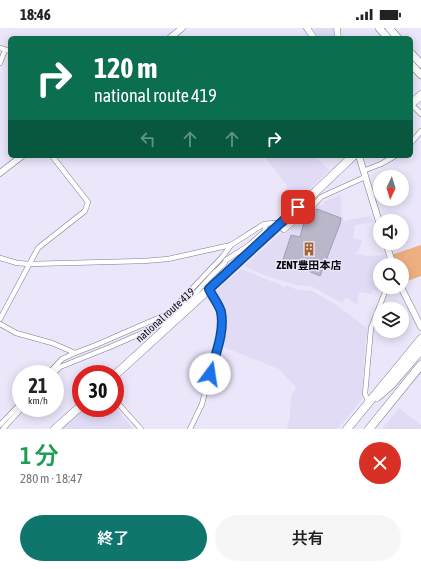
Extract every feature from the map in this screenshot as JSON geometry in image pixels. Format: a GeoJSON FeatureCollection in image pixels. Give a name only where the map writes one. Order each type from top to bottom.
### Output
{"type":"FeatureCollection","features":[{"type":"Feature","properties":{"kind":"highway"},"geometry":{"type":"LineString","coordinates":[[413,102],[421,95]]}},
{"type":"Feature","properties":{"kind":"highway","name":"national route 419"},"geometry":{"type":"LineString","coordinates":[[124,367],[351,158]]}},
{"type":"Feature","properties":{"kind":"highway"},"geometry":{"type":"LineString","coordinates":[[347,429],[421,338]]}},
{"type":"Feature","properties":{"kind":"highway"},"geometry":{"type":"LineString","coordinates":[[363,410],[391,385],[421,350]]}},
{"type":"Feature","properties":{"kind":"highway"},"geometry":{"type":"LineString","coordinates":[[369,429],[421,365]]}},
{"type":"Feature","properties":{"kind":"highway"},"geometry":{"type":"LineString","coordinates":[[55,429],[72,414]]}},
{"type":"Feature","properties":{"kind":"main road"},"geometry":{"type":"LineString","coordinates":[[379,28],[386,36]]}},
{"type":"Feature","properties":{"kind":"main road"},"geometry":{"type":"LineString","coordinates":[[389,28],[396,36]]}},
{"type":"Feature","properties":{"kind":"main road"},"geometry":{"type":"LineString","coordinates":[[413,55],[421,64]]}},
{"type":"Feature","properties":{"kind":"main road"},"geometry":{"type":"LineString","coordinates":[[413,66],[421,75]]}},
{"type":"Feature","properties":{"kind":"street"},"geometry":{"type":"LineString","coordinates":[[172,36],[182,28]]}},
{"type":"Feature","properties":{"kind":"street"},"geometry":{"type":"LineString","coordinates":[[0,63],[5,50]]}},
{"type":"Feature","properties":{"kind":"street"},"geometry":{"type":"LineString","coordinates":[[413,106],[421,114]]}},
{"type":"Feature","properties":{"kind":"street"},"geometry":{"type":"LineString","coordinates":[[413,141],[421,131]]}},
{"type":"Feature","properties":{"kind":"street"},"geometry":{"type":"LineString","coordinates":[[0,173],[19,158]]}},
{"type":"Feature","properties":{"kind":"street"},"geometry":{"type":"LineString","coordinates":[[0,319],[38,248],[85,211],[88,202],[55,158]]}},
{"type":"Feature","properties":{"kind":"street"},"geometry":{"type":"LineString","coordinates":[[360,158],[377,214]]}},
{"type":"Feature","properties":{"kind":"street"},"geometry":{"type":"LineString","coordinates":[[0,258],[17,263],[29,264],[144,261],[168,259],[231,245],[264,224],[275,223],[284,230],[313,206],[321,197],[391,158]]}},
{"type":"Feature","properties":{"kind":"street"},"geometry":{"type":"LineString","coordinates":[[309,198],[313,206]]}},
{"type":"Feature","properties":{"kind":"street"},"geometry":{"type":"LineString","coordinates":[[64,365],[110,347],[172,319],[224,264],[226,260],[248,246],[264,232],[266,224]]}},
{"type":"Feature","properties":{"kind":"street"},"geometry":{"type":"LineString","coordinates":[[56,365],[62,359],[168,312],[223,256],[231,245]]}},
{"type":"Feature","properties":{"kind":"street"},"geometry":{"type":"LineString","coordinates":[[190,429],[202,404],[221,329],[221,310],[213,299],[209,289]]}},
{"type":"Feature","properties":{"kind":"street"},"geometry":{"type":"LineString","coordinates":[[369,402],[365,394],[371,328],[384,294]]}},
{"type":"Feature","properties":{"kind":"street"},"geometry":{"type":"LineString","coordinates":[[404,294],[421,327]]}},
{"type":"Feature","properties":{"kind":"street"},"geometry":{"type":"LineString","coordinates":[[0,324],[16,333],[52,343],[75,353]]}},
{"type":"Feature","properties":{"kind":"street"},"geometry":{"type":"LineString","coordinates":[[124,410],[141,429]]}},
{"type":"Feature","properties":{"kind":"street"},"geometry":{"type":"LineString","coordinates":[[0,425],[12,412]]}},
{"type":"Feature","properties":{"kind":"street"},"geometry":{"type":"LineString","coordinates":[[3,429],[14,417]]}},
{"type":"Feature","properties":{"kind":"shaded area"},"geometry":{"type":"Polygon","coordinates":[[[313,28],[333,28],[335,36],[319,36],[313,28]]]}},
{"type":"Feature","properties":{"kind":"shaded area"},"geometry":{"type":"Polygon","coordinates":[[[266,158],[316,158],[329,170],[298,201],[288,190],[286,184],[266,158]]]}},
{"type":"Feature","properties":{"kind":"shaded area"},"geometry":{"type":"Polygon","coordinates":[[[340,195],[342,204],[341,213],[344,221],[371,216],[373,222],[355,225],[353,238],[362,240],[360,247],[355,254],[367,256],[385,255],[386,258],[373,258],[373,290],[371,294],[359,292],[357,305],[346,297],[342,303],[311,286],[295,285],[261,274],[244,266],[281,233],[285,234],[313,210],[324,204],[323,202],[340,195]]]}},
{"type":"Feature","properties":{"kind":"shaded area"},"geometry":{"type":"Polygon","coordinates":[[[421,245],[421,276],[409,280],[409,258],[392,258],[391,255],[421,245]]]}},
{"type":"Feature","properties":{"kind":"shaded area"},"geometry":{"type":"Polygon","coordinates":[[[241,269],[286,287],[287,285],[297,290],[312,291],[338,306],[368,329],[365,346],[362,399],[338,429],[287,429],[290,415],[291,397],[296,387],[279,369],[221,346],[223,312],[214,293],[241,269]]]}},
{"type":"Feature","properties":{"kind":"shaded area"},"geometry":{"type":"Polygon","coordinates":[[[399,408],[421,425],[421,429],[382,429],[399,408]]]}},
{"type":"Feature","properties":{"kind":"shaded area"},"geometry":{"type":"Polygon","coordinates":[[[74,417],[123,417],[133,429],[61,429],[74,417]]]}},
{"type":"Feature","properties":{"kind":"building","name":"ZENT豊田本店"},"geometry":{"type":"Polygon","coordinates":[[[317,209],[341,218],[320,276],[283,260],[291,235],[300,237],[304,222],[300,221],[317,209]]]}},
{"type":"Feature","properties":{"kind":"place","name":"ZENT豊田本店"},"geometry":{"type":"Point","coordinates":[309,249]}},
{"type":"Feature","properties":{"kind":"route"},"geometry":{"type":"LineString","coordinates":[[210,374],[221,329],[221,310],[213,299],[209,289],[298,207]]}}]}
